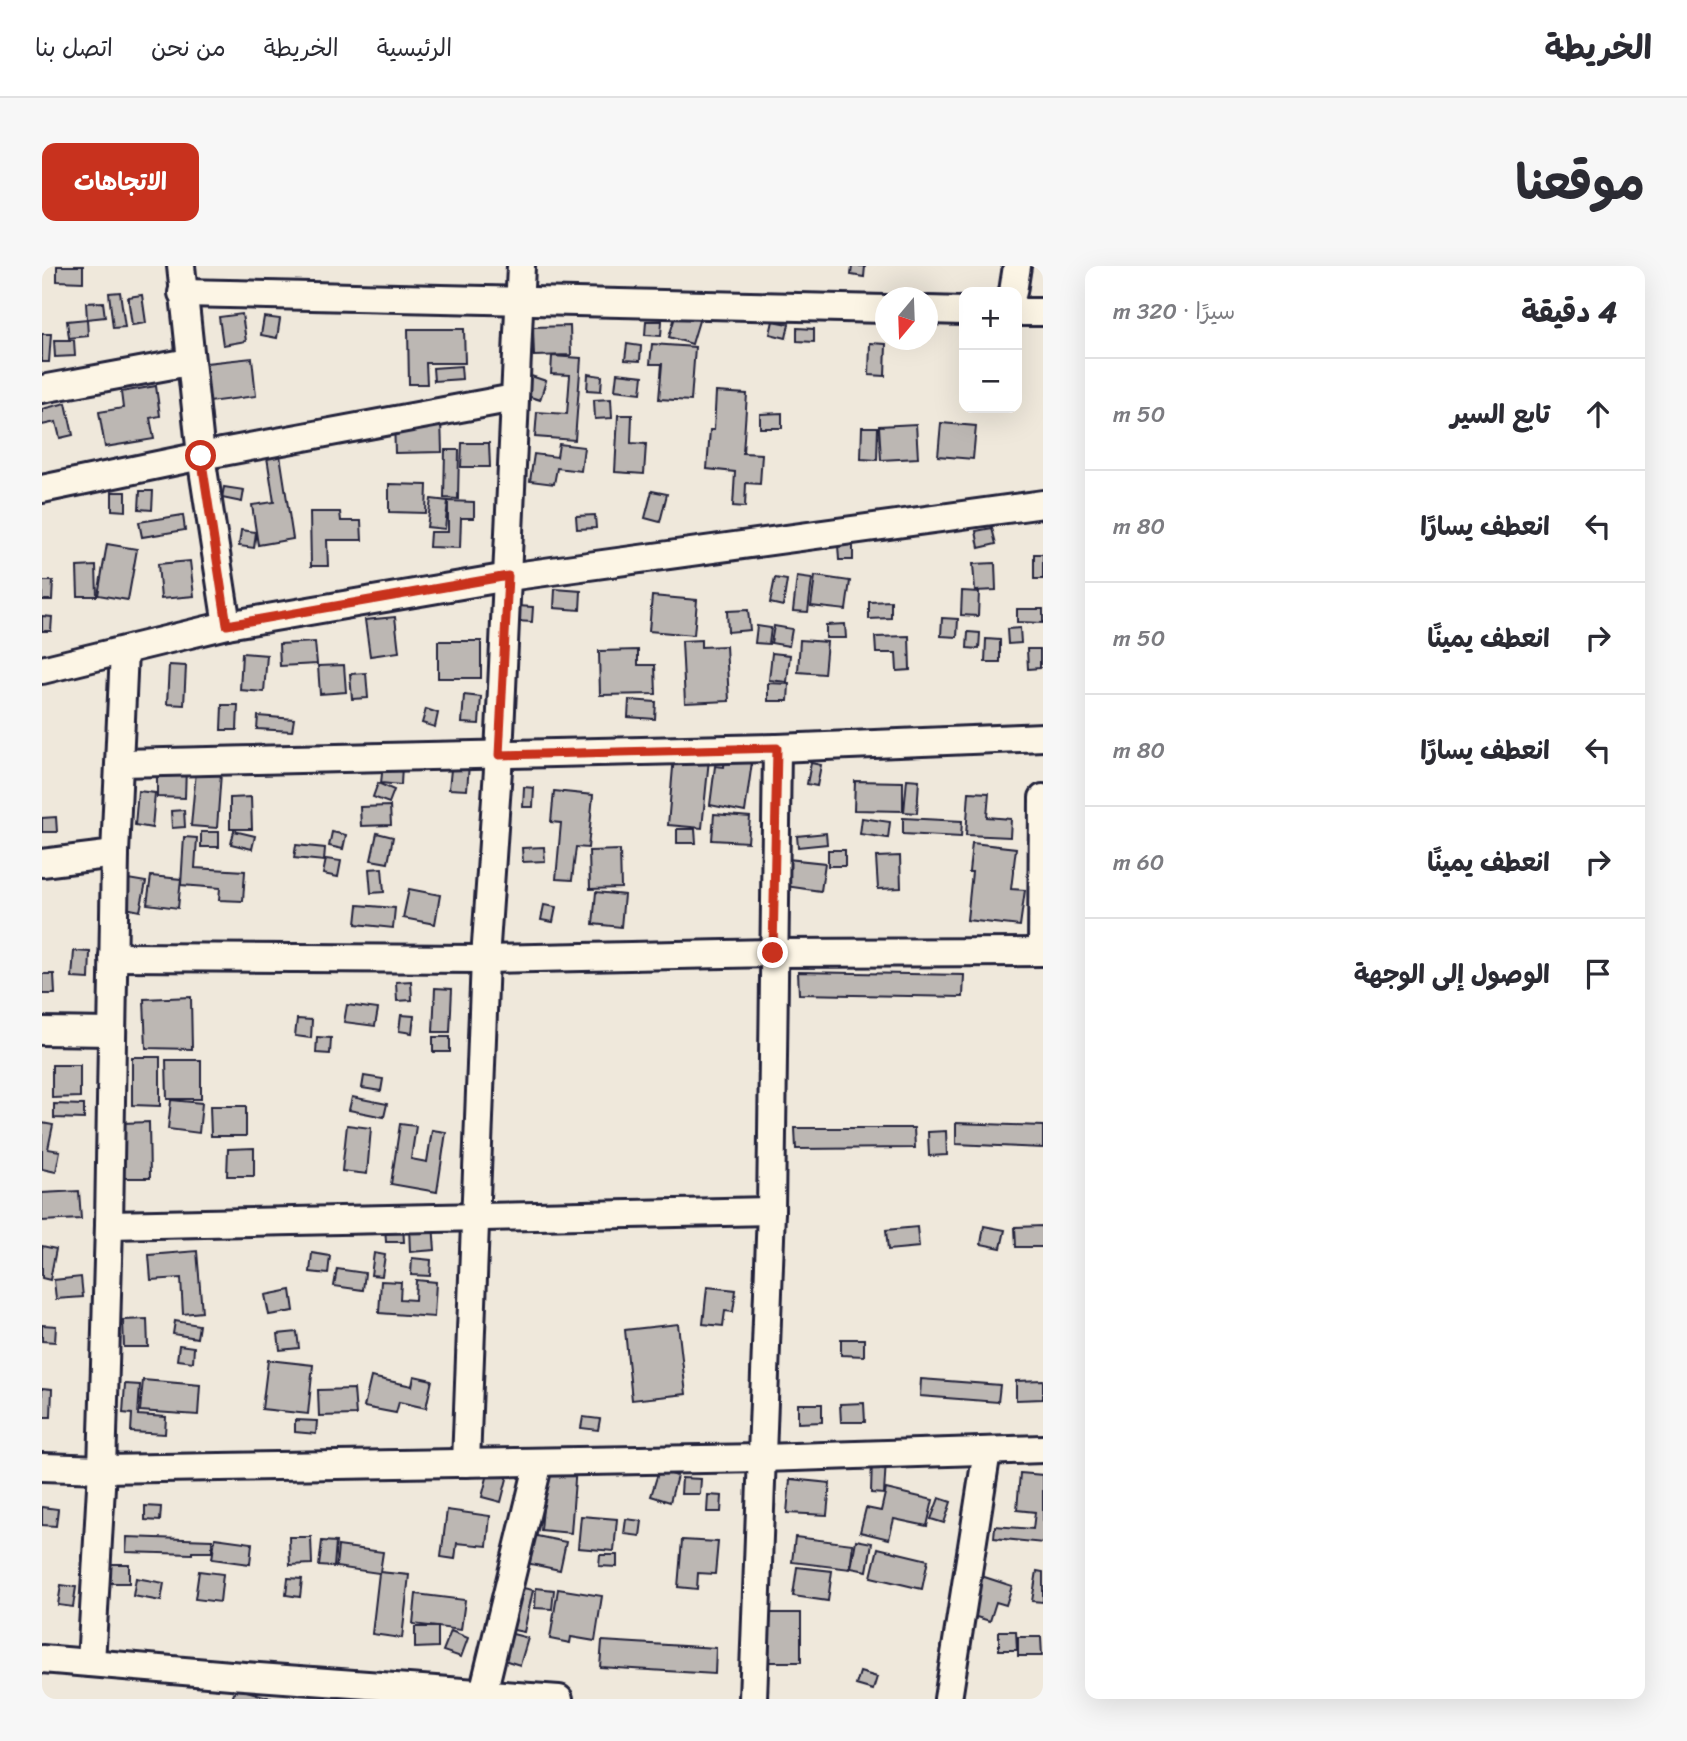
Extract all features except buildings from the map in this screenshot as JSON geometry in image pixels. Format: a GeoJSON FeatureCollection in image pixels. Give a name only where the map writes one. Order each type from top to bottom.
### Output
{"type":"FeatureCollection","features":[{"type":"Feature","properties":{"kind":"street"},"geometry":{"type":"LineString","coordinates":[[181,266],[201,456],[227,625]]}},
{"type":"Feature","properties":{"kind":"street"},"geometry":{"type":"LineString","coordinates":[[466,1463],[485,959],[499,755],[521,266]]}},
{"type":"Feature","properties":{"kind":"street"},"geometry":{"type":"LineString","coordinates":[[1014,287],[1017,266]]}},
{"type":"Feature","properties":{"kind":"street"},"geometry":{"type":"LineString","coordinates":[[182,293],[875,309]]}},
{"type":"Feature","properties":{"kind":"street"},"geometry":{"type":"LineString","coordinates":[[938,310],[959,311]]}},
{"type":"Feature","properties":{"kind":"street"},"geometry":{"type":"LineString","coordinates":[[1022,312],[1043,312]]}},
{"type":"Feature","properties":{"kind":"street"},"geometry":{"type":"LineString","coordinates":[[42,389],[189,362]]}},
{"type":"Feature","properties":{"kind":"street"},"geometry":{"type":"LineString","coordinates":[[42,489],[201,456],[514,398]]}},
{"type":"Feature","properties":{"kind":"street"},"geometry":{"type":"LineString","coordinates":[[42,670],[227,625],[508,576],[1043,504]]}},
{"type":"Feature","properties":{"kind":"street"},"geometry":{"type":"LineString","coordinates":[[91,1663],[102,1469],[115,854],[124,651]]}},
{"type":"Feature","properties":{"kind":"street"},"geometry":{"type":"LineString","coordinates":[[120,763],[777,748],[1043,737]]}},
{"type":"Feature","properties":{"kind":"street"},"geometry":{"type":"LineString","coordinates":[[753,1699],[771,1211],[777,748]]}},
{"type":"Feature","properties":{"kind":"street"},"geometry":{"type":"LineString","coordinates":[[113,957],[485,959],[773,953],[1043,952],[1043,798]]}},
{"type":"Feature","properties":{"kind":"street"},"geometry":{"type":"LineString","coordinates":[[42,863],[115,854]]}},
{"type":"Feature","properties":{"kind":"street"},"geometry":{"type":"LineString","coordinates":[[42,1031],[112,1032]]}},
{"type":"Feature","properties":{"kind":"street"},"geometry":{"type":"LineString","coordinates":[[109,1225],[771,1211]]}},
{"type":"Feature","properties":{"kind":"street"},"geometry":{"type":"LineString","coordinates":[[42,1467],[102,1469],[763,1458],[1043,1449]]}},
{"type":"Feature","properties":{"kind":"street"},"geometry":{"type":"LineString","coordinates":[[948,1699],[987,1451]]}},
{"type":"Feature","properties":{"kind":"street"},"geometry":{"type":"LineString","coordinates":[[484,1693],[539,1462]]}},
{"type":"Feature","properties":{"kind":"street"},"geometry":{"type":"LineString","coordinates":[[42,1659],[91,1663],[228,1687],[484,1693],[559,1699]]}},
{"type":"Feature","properties":{"kind":"route"},"geometry":{"type":"LineString","coordinates":[[201,456],[227,625],[508,576],[499,755],[777,748],[773,953]]}}]}
